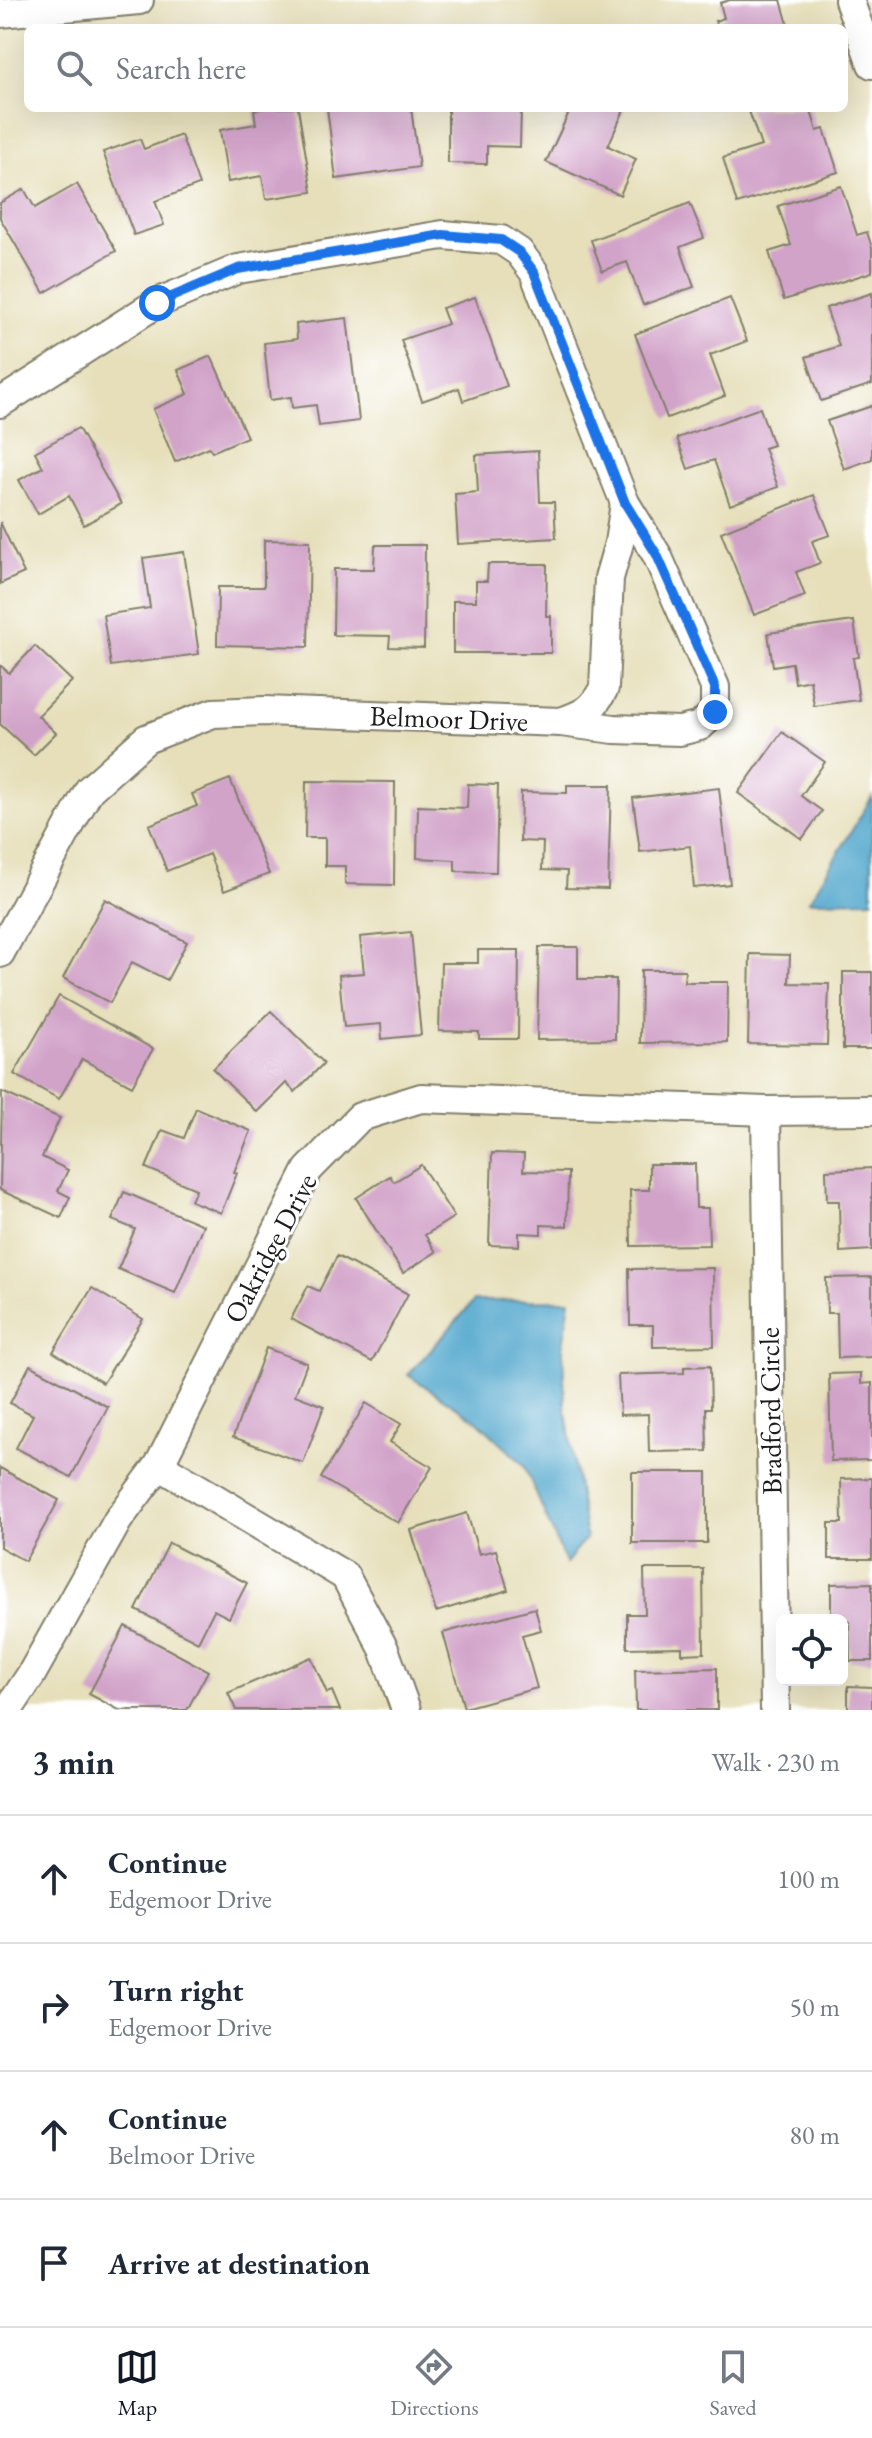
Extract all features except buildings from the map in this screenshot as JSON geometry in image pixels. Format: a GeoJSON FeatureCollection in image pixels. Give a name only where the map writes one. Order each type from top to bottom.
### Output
{"type":"FeatureCollection","features":[{"type":"Feature","properties":{"kind":"street"},"geometry":{"type":"LineString","coordinates":[[1,9],[139,0]]}},
{"type":"Feature","properties":{"kind":"street"},"geometry":{"type":"LineString","coordinates":[[849,0],[872,64]]}},
{"type":"Feature","properties":{"kind":"street","name":"Belmoor Drive"},"geometry":{"type":"LineString","coordinates":[[0,403],[157,303],[238,269],[443,235],[501,240],[519,252],[534,272],[625,503],[657,555],[715,687],[715,712],[700,726],[680,731],[614,729],[561,722],[264,711],[213,713],[146,739],[89,790],[0,953]]}},
{"type":"Feature","properties":{"kind":"street"},"geometry":{"type":"LineString","coordinates":[[561,722],[582,715],[596,704],[604,688],[609,578],[619,543],[625,503]]}},
{"type":"Feature","properties":{"kind":"street","name":"Oakridge Drive"},"geometry":{"type":"LineString","coordinates":[[8,1710],[118,1520],[159,1465],[308,1170],[360,1117],[421,1098],[766,1111],[872,1110]]}},
{"type":"Feature","properties":{"kind":"street","name":"Bradford Circle"},"geometry":{"type":"LineString","coordinates":[[766,1111],[775,1710]]}},
{"type":"Feature","properties":{"kind":"street"},"geometry":{"type":"LineString","coordinates":[[159,1465],[345,1576],[384,1649],[406,1710]]}},
{"type":"Feature","properties":{"kind":"water"},"geometry":{"type":"Polygon","coordinates":[[[872,797],[872,900],[809,901],[872,797]]]}},
{"type":"Feature","properties":{"kind":"water"},"geometry":{"type":"Polygon","coordinates":[[[570,1300],[563,1346],[565,1405],[586,1537],[566,1564],[524,1465],[476,1420],[408,1375],[474,1301],[570,1300]]]}},
{"type":"Feature","properties":{"kind":"route"},"geometry":{"type":"LineString","coordinates":[[157,303],[238,269],[443,235],[501,240],[519,252],[534,272],[625,503],[657,555],[715,687],[715,712]]}}]}
